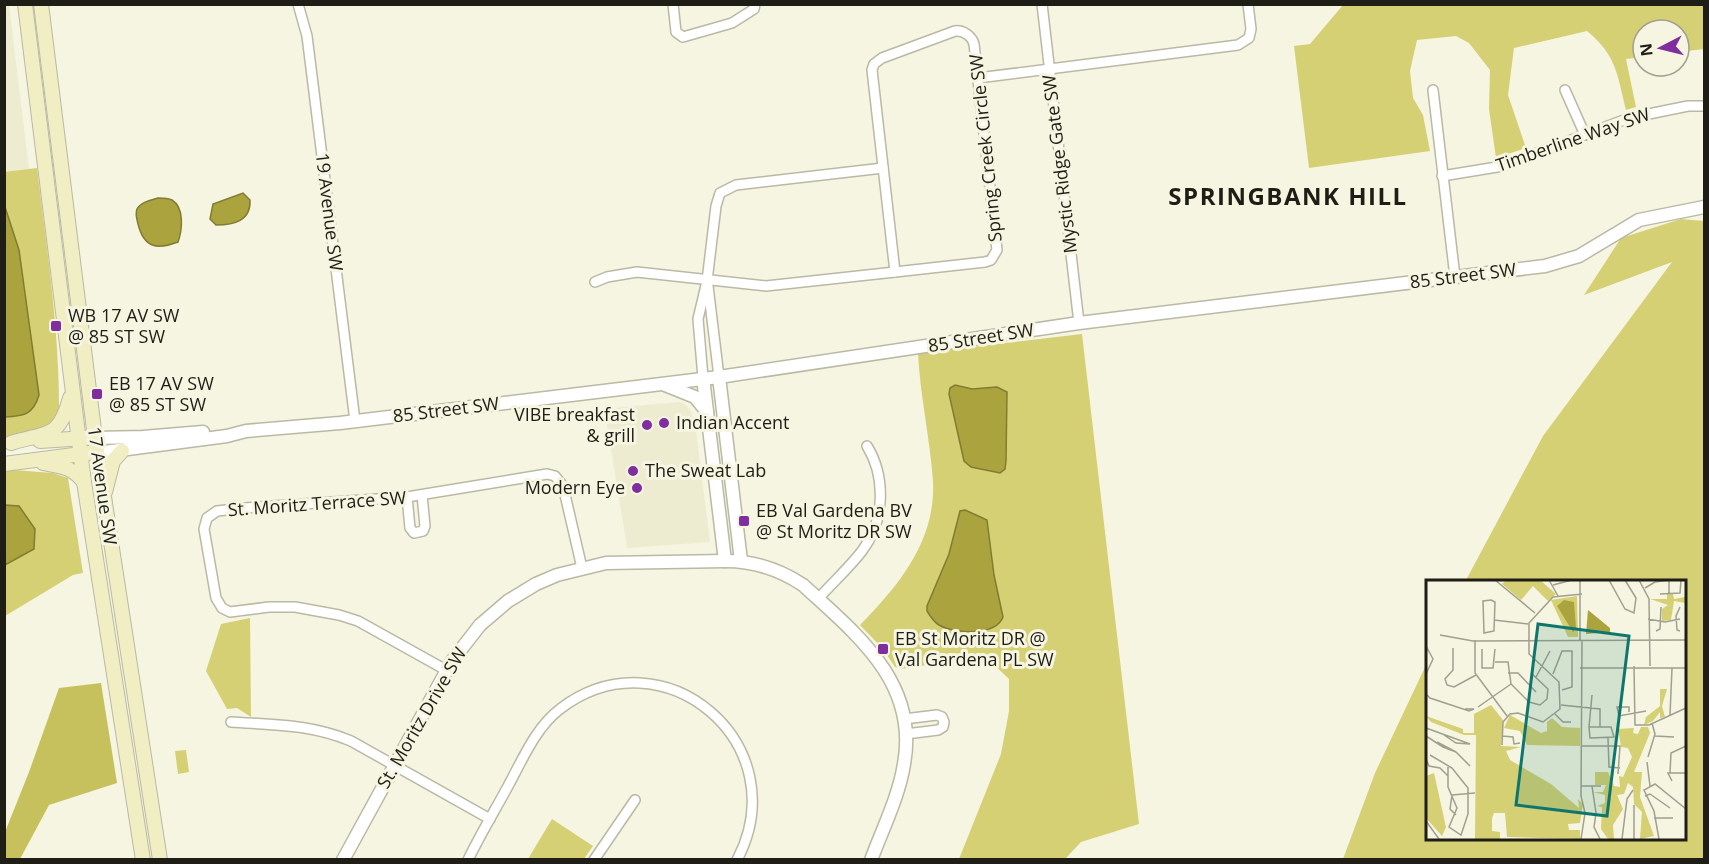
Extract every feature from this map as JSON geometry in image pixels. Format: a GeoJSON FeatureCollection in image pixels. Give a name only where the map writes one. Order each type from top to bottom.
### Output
{"type":"FeatureCollection","features":[{"type":"Feature","properties":{"kind":"main road","name":"17 Avenue SW"},"geometry":{"type":"LineString","coordinates":[[25,4],[80,454],[143,860]]}},
{"type":"Feature","properties":{"kind":"main road","name":"17 Avenue SW"},"geometry":{"type":"LineString","coordinates":[[41,4],[94,438],[160,860]]}},
{"type":"Feature","properties":{"kind":"main road"},"geometry":{"type":"LineString","coordinates":[[43,154],[60,152]]}},
{"type":"Feature","properties":{"kind":"main road"},"geometry":{"type":"LineString","coordinates":[[58,277],[75,275]]}},
{"type":"Feature","properties":{"kind":"main road"},"geometry":{"type":"LineString","coordinates":[[8,444],[45,435],[54,430],[65,415],[72,390]]}},
{"type":"Feature","properties":{"kind":"main road","name":"85 Street SW"},"geometry":{"type":"LineString","coordinates":[[8,444],[94,438]]}},
{"type":"Feature","properties":{"kind":"main road"},"geometry":{"type":"LineString","coordinates":[[104,500],[113,461],[122,450]]}},
{"type":"Feature","properties":{"kind":"main road","name":"85 Street SW"},"geometry":{"type":"LineString","coordinates":[[4,464],[97,453]]}},
{"type":"Feature","properties":{"kind":"main road"},"geometry":{"type":"LineString","coordinates":[[35,460],[69,468],[76,472],[84,482]]}},
{"type":"Feature","properties":{"kind":"street","name":"19 Avenue SW"},"geometry":{"type":"LineString","coordinates":[[298,4],[307,36],[355,421]]}},
{"type":"Feature","properties":{"kind":"street"},"geometry":{"type":"LineString","coordinates":[[673,4],[676,32],[683,36],[732,23],[754,9],[755,4]]}},
{"type":"Feature","properties":{"kind":"street","name":"Mystic Ridge Gate SW"},"geometry":{"type":"LineString","coordinates":[[1042,4],[1079,323]]}},
{"type":"Feature","properties":{"kind":"street"},"geometry":{"type":"LineString","coordinates":[[978,78],[1238,45],[1248,38],[1251,29],[1248,4]]}},
{"type":"Feature","properties":{"kind":"street","name":"Spring Creek Circle SW"},"geometry":{"type":"LineString","coordinates":[[595,282],[607,277],[637,272],[766,286],[895,272],[985,262],[991,260],[998,245],[973,40],[959,31],[874,64],[872,75],[895,272]]}},
{"type":"Feature","properties":{"kind":"street"},"geometry":{"type":"LineString","coordinates":[[1432,90],[1455,276]]}},
{"type":"Feature","properties":{"kind":"street"},"geometry":{"type":"LineString","coordinates":[[1565,90],[1585,135]]}},
{"type":"Feature","properties":{"kind":"street","name":"Timberline Way SW"},"geometry":{"type":"LineString","coordinates":[[1442,176],[1503,166],[1629,117],[1688,106],[1704,106]]}},
{"type":"Feature","properties":{"kind":"street"},"geometry":{"type":"LineString","coordinates":[[725,561],[698,319],[707,280],[716,206],[720,193],[736,185],[883,168]]}},
{"type":"Feature","properties":{"kind":"street","name":"85 Street SW"},"geometry":{"type":"LineString","coordinates":[[97,453],[227,436],[246,431],[355,421],[718,377],[1079,323],[1553,265],[1579,256],[1639,220],[1704,207]]}},
{"type":"Feature","properties":{"kind":"street"},"geometry":{"type":"LineString","coordinates":[[707,280],[741,561]]}},
{"type":"Feature","properties":{"kind":"street"},"geometry":{"type":"LineString","coordinates":[[661,383],[695,397],[707,413]]}},
{"type":"Feature","properties":{"kind":"street","name":"85 Street SW"},"geometry":{"type":"LineString","coordinates":[[94,438],[143,437],[226,429],[246,431]]}},
{"type":"Feature","properties":{"kind":"street"},"geometry":{"type":"LineString","coordinates":[[818,599],[863,550],[877,517],[881,480],[879,470],[867,446]]}},
{"type":"Feature","properties":{"kind":"street","name":"St. Moritz Terrace SW"},"geometry":{"type":"LineString","coordinates":[[446,670],[366,626],[339,615],[310,608],[283,607],[230,612],[222,608],[216,598],[204,529],[206,520],[212,513],[244,508],[407,497],[526,477],[552,475],[558,478],[562,486],[582,568]]}},
{"type":"Feature","properties":{"kind":"street"},"geometry":{"type":"LineString","coordinates":[[407,497],[410,528],[414,533],[423,531],[425,526],[422,495]]}},
{"type":"Feature","properties":{"kind":"street","name":"St. Moritz Drive SW"},"geometry":{"type":"LineString","coordinates":[[343,860],[446,670],[461,647],[508,601],[536,584],[582,568],[606,563],[725,561],[764,565],[791,577],[818,599],[874,653],[898,695],[906,734],[905,761],[900,782],[871,860]]}},
{"type":"Feature","properties":{"kind":"street"},"geometry":{"type":"LineString","coordinates":[[468,860],[534,738],[552,716],[585,693],[628,683],[650,684],[682,693],[710,710],[725,726],[744,756],[752,786],[752,804],[748,834],[737,860]]}},
{"type":"Feature","properties":{"kind":"street"},"geometry":{"type":"LineString","coordinates":[[904,719],[937,715],[942,717],[944,722],[938,730],[906,734]]}},
{"type":"Feature","properties":{"kind":"street"},"geometry":{"type":"LineString","coordinates":[[231,722],[316,729],[351,741],[490,819]]}},
{"type":"Feature","properties":{"kind":"street"},"geometry":{"type":"LineString","coordinates":[[594,860],[635,800]]}},
{"type":"Feature","properties":{"kind":"shaded area"},"geometry":{"type":"Polygon","coordinates":[[[4,5],[9,5],[29,169],[5,172],[4,5]]]}},
{"type":"Feature","properties":{"kind":"shaded area"},"geometry":{"type":"Polygon","coordinates":[[[1343,5],[1704,5],[1704,49],[1691,51],[1691,18],[1631,18],[1631,58],[1626,59],[1636,107],[1626,110],[1618,76],[1610,57],[1587,31],[1514,48],[1508,95],[1526,148],[1496,158],[1489,109],[1490,70],[1469,43],[1456,36],[1417,40],[1410,71],[1413,98],[1423,115],[1430,151],[1309,168],[1294,46],[1310,44],[1343,5]]]}},
{"type":"Feature","properties":{"kind":"shaded area"},"geometry":{"type":"Polygon","coordinates":[[[37,168],[55,323],[59,417],[39,433],[5,440],[4,172],[37,168]]]}},
{"type":"Feature","properties":{"kind":"shaded area"},"geometry":{"type":"Polygon","coordinates":[[[243,193],[250,200],[248,213],[244,217],[235,223],[223,225],[216,225],[210,219],[213,204],[243,193]]]}},
{"type":"Feature","properties":{"kind":"shaded area"},"geometry":{"type":"Polygon","coordinates":[[[158,198],[172,200],[181,214],[181,232],[178,242],[164,246],[152,245],[144,238],[136,217],[139,207],[158,198]]]}},
{"type":"Feature","properties":{"kind":"shaded area"},"geometry":{"type":"Polygon","coordinates":[[[5,207],[19,250],[39,395],[34,407],[27,413],[5,417],[5,207]]]}},
{"type":"Feature","properties":{"kind":"shaded area"},"geometry":{"type":"Polygon","coordinates":[[[1681,219],[1704,221],[1704,859],[1343,859],[1375,773],[1426,665],[1426,840],[1685,840],[1685,580],[1466,580],[1543,436],[1672,262],[1584,295],[1621,238],[1681,219]]]}},
{"type":"Feature","properties":{"kind":"shaded area"},"geometry":{"type":"Polygon","coordinates":[[[1082,334],[1139,824],[1081,842],[1065,859],[959,859],[1001,754],[1009,711],[1009,679],[985,656],[901,669],[895,667],[883,649],[860,625],[901,578],[922,542],[928,523],[933,481],[918,353],[1082,334]]]}},
{"type":"Feature","properties":{"kind":"shaded area"},"geometry":{"type":"Polygon","coordinates":[[[955,385],[972,389],[997,387],[1007,392],[1006,461],[1005,469],[1000,473],[971,467],[964,461],[949,394],[950,388],[955,385]]]}},
{"type":"Feature","properties":{"kind":"shaded area"},"geometry":{"type":"Polygon","coordinates":[[[679,402],[685,404],[690,410],[695,423],[710,542],[627,548],[605,412],[612,408],[679,402]]]}},
{"type":"Feature","properties":{"kind":"shaded area"},"geometry":{"type":"Polygon","coordinates":[[[5,471],[53,473],[68,478],[83,573],[73,575],[5,616],[5,471]]]}},
{"type":"Feature","properties":{"kind":"shaded area"},"geometry":{"type":"Polygon","coordinates":[[[5,505],[19,506],[35,529],[34,549],[5,565],[5,505]]]}},
{"type":"Feature","properties":{"kind":"shaded area"},"geometry":{"type":"Polygon","coordinates":[[[965,510],[987,520],[994,575],[1003,617],[992,628],[984,630],[964,631],[946,628],[934,621],[927,611],[927,606],[949,554],[960,511],[965,510]]]}},
{"type":"Feature","properties":{"kind":"shaded area"},"geometry":{"type":"Polygon","coordinates":[[[250,618],[251,717],[237,708],[227,709],[206,671],[221,624],[250,618]]]}},
{"type":"Feature","properties":{"kind":"shaded area"},"geometry":{"type":"Polygon","coordinates":[[[101,683],[117,783],[49,805],[20,859],[5,859],[5,832],[59,688],[101,683]]]}},
{"type":"Feature","properties":{"kind":"shaded area"},"geometry":{"type":"Polygon","coordinates":[[[186,750],[189,772],[178,774],[175,751],[186,750]]]}},
{"type":"Feature","properties":{"kind":"shaded area"},"geometry":{"type":"Polygon","coordinates":[[[552,819],[593,846],[584,859],[528,859],[552,819]]]}},
{"type":"Feature","properties":{"kind":"place","name":"WB 17 AV SW @ 85 ST SW"},"geometry":{"type":"Point","coordinates":[56,326]}},
{"type":"Feature","properties":{"kind":"place","name":"EB 17 AV SW @ 85 ST SW"},"geometry":{"type":"Point","coordinates":[97,394]}},
{"type":"Feature","properties":{"kind":"place","name":"Indian Accent"},"geometry":{"type":"Point","coordinates":[664,423]}},
{"type":"Feature","properties":{"kind":"place","name":"VIBE breakfast & grill"},"geometry":{"type":"Point","coordinates":[647,425]}},
{"type":"Feature","properties":{"kind":"place","name":"The Sweat Lab"},"geometry":{"type":"Point","coordinates":[633,471]}},
{"type":"Feature","properties":{"kind":"place","name":"Modern Eye"},"geometry":{"type":"Point","coordinates":[637,488]}},
{"type":"Feature","properties":{"kind":"place","name":"EB Val Gardena BV @ St Moritz DR SW"},"geometry":{"type":"Point","coordinates":[744,521]}},
{"type":"Feature","properties":{"kind":"place","name":"EB St Moritz DR @ Val Gardena PL SW"},"geometry":{"type":"Point","coordinates":[883,649]}},
{"type":"Feature","properties":{"kind":"district","name":"SPRINGBANK HILL"},"geometry":{"type":"Point","coordinates":[1288,197]}}]}
